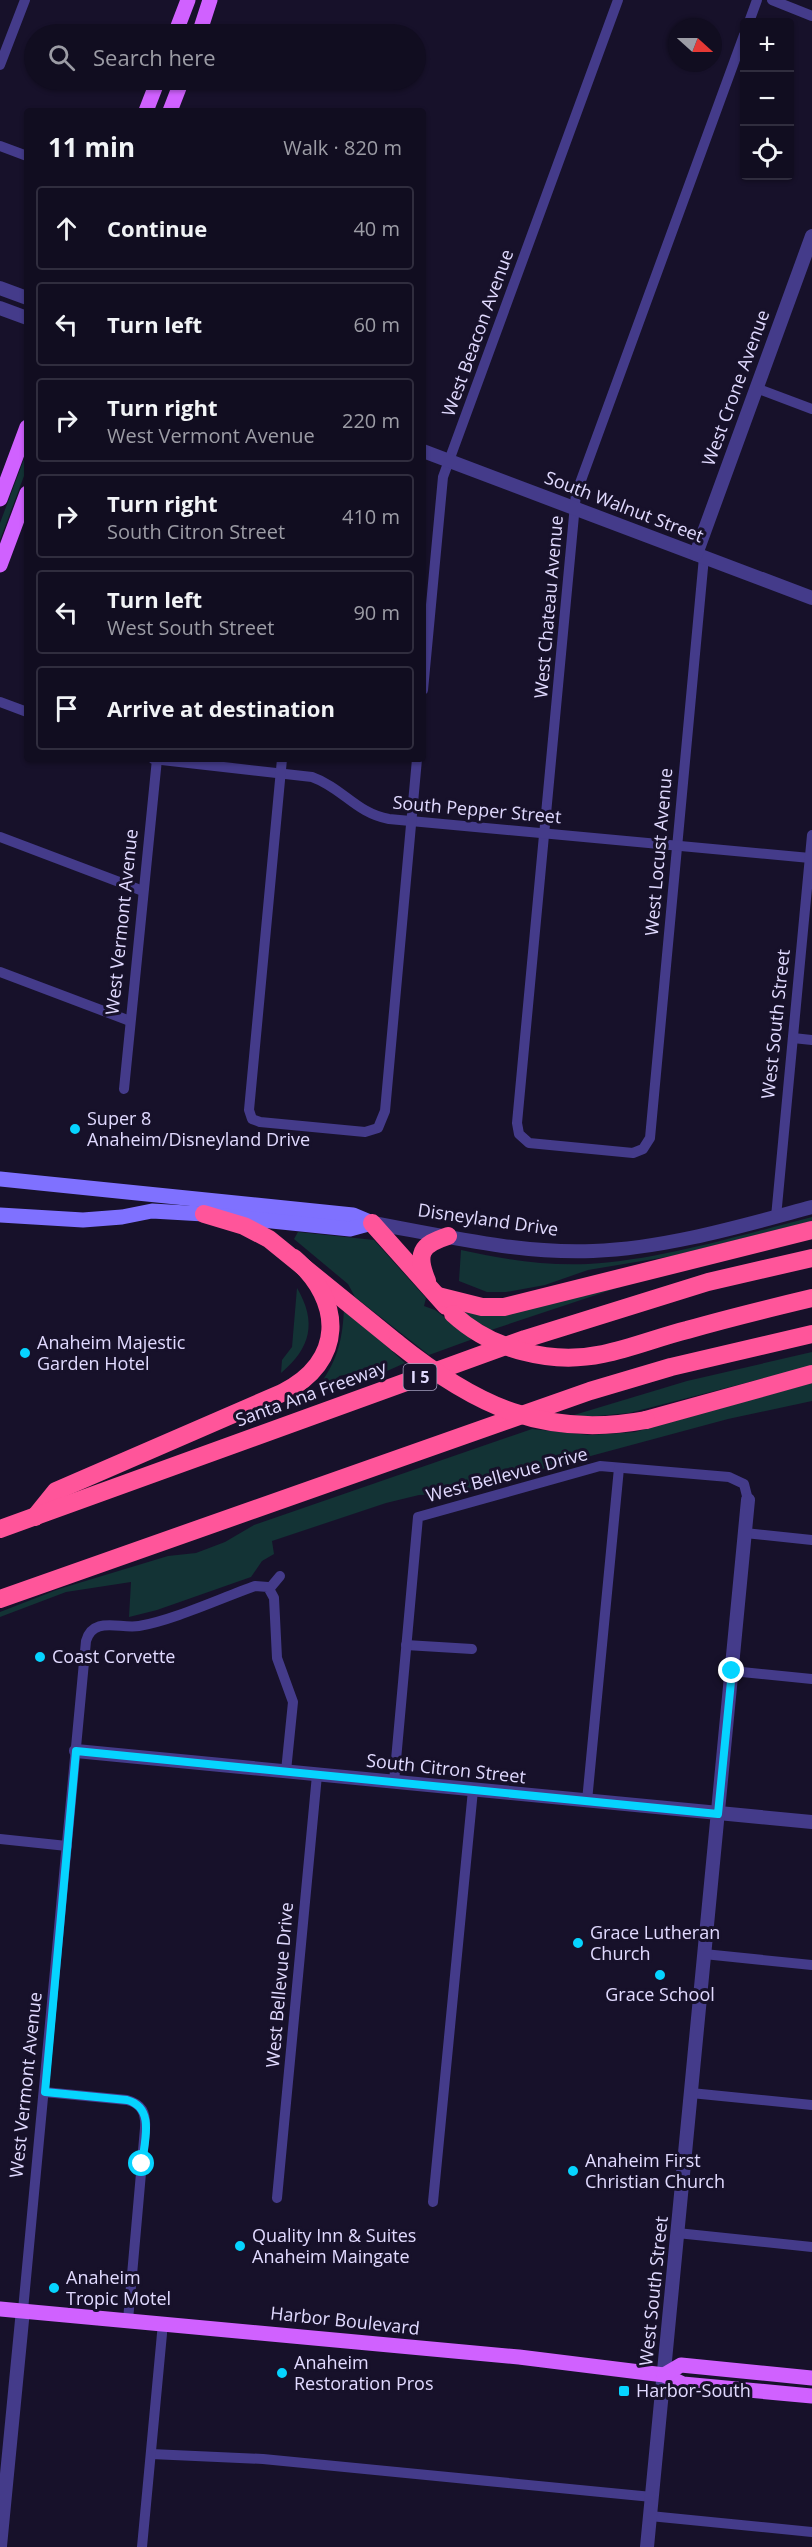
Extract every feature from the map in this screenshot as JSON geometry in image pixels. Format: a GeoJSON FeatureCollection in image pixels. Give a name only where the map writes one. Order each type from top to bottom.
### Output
{"type":"FeatureCollection","features":[{"type":"Feature","properties":{"kind":"highway"},"geometry":{"type":"LineString","coordinates":[[204,1214],[257,1232],[294,1258],[397,1342],[458,1388],[507,1411],[544,1421],[585,1425],[626,1424],[812,1374]]}},
{"type":"Feature","properties":{"kind":"highway"},"geometry":{"type":"LineString","coordinates":[[372,1223],[453,1314],[477,1331],[521,1351],[567,1357],[601,1354],[737,1316],[812,1298]]}},
{"type":"Feature","properties":{"kind":"highway"},"geometry":{"type":"LineString","coordinates":[[448,1236],[430,1242],[423,1251],[420,1264],[434,1291],[482,1307],[504,1307],[812,1230]]}},
{"type":"Feature","properties":{"kind":"highway"},"geometry":{"type":"LineString","coordinates":[[34,1517],[56,1491],[282,1393],[312,1374],[330,1339],[330,1314],[321,1289],[294,1258]]}},
{"type":"Feature","properties":{"kind":"highway","name":"Santa Ana Freeway"},"geometry":{"type":"LineString","coordinates":[[0,1529],[569,1325],[708,1282],[812,1258]]}},
{"type":"Feature","properties":{"kind":"highway"},"geometry":{"type":"LineString","coordinates":[[0,1599],[590,1391],[671,1367],[812,1334]]}},
{"type":"Feature","properties":{"kind":"main road"},"geometry":{"type":"LineString","coordinates":[[179,24],[188,0]]}},
{"type":"Feature","properties":{"kind":"main road"},"geometry":{"type":"LineString","coordinates":[[202,24],[210,0]]}},
{"type":"Feature","properties":{"kind":"main road"},"geometry":{"type":"LineString","coordinates":[[147,108],[154,90]]}},
{"type":"Feature","properties":{"kind":"main road"},"geometry":{"type":"LineString","coordinates":[[171,108],[178,90]]}},
{"type":"Feature","properties":{"kind":"main road"},"geometry":{"type":"LineString","coordinates":[[0,499],[24,435]]}},
{"type":"Feature","properties":{"kind":"main road"},"geometry":{"type":"LineString","coordinates":[[0,565],[24,501]]}},
{"type":"Feature","properties":{"kind":"main road","name":"Disneyland Drive"},"geometry":{"type":"LineString","coordinates":[[0,1179],[353,1215],[372,1223]]}},
{"type":"Feature","properties":{"kind":"main road","name":"Disneyland Drive"},"geometry":{"type":"LineString","coordinates":[[0,1215],[83,1220],[122,1217],[152,1211],[350,1229],[372,1223]]}},
{"type":"Feature","properties":{"kind":"main road","name":"Harbor Boulevard"},"geometry":{"type":"LineString","coordinates":[[0,2308],[519,2357],[664,2375],[683,2384],[812,2396]]}},
{"type":"Feature","properties":{"kind":"main road","name":"Harbor Boulevard"},"geometry":{"type":"LineString","coordinates":[[664,2375],[681,2365],[812,2378]]}},
{"type":"Feature","properties":{"kind":"street"},"geometry":{"type":"LineString","coordinates":[[0,65],[25,0]]}},
{"type":"Feature","properties":{"kind":"street","name":"West Beacon Avenue"},"geometry":{"type":"LineString","coordinates":[[426,658],[443,477],[618,0]]}},
{"type":"Feature","properties":{"kind":"street"},"geometry":{"type":"LineString","coordinates":[[750,18],[757,0]]}},
{"type":"Feature","properties":{"kind":"street"},"geometry":{"type":"LineString","coordinates":[[772,0],[812,16]]}},
{"type":"Feature","properties":{"kind":"street","name":"West Chateau Avenue"},"geometry":{"type":"LineString","coordinates":[[643,1149],[637,1153],[628,1153],[537,1144],[521,1138],[517,1123],[576,494],[740,46]]}},
{"type":"Feature","properties":{"kind":"street"},"geometry":{"type":"LineString","coordinates":[[0,146],[24,155]]}},
{"type":"Feature","properties":{"kind":"street","name":"West Crone Avenue"},"geometry":{"type":"LineString","coordinates":[[700,555],[756,388],[808,259],[812,236]]}},
{"type":"Feature","properties":{"kind":"street"},"geometry":{"type":"LineString","coordinates":[[0,288],[24,297]]}},
{"type":"Feature","properties":{"kind":"street"},"geometry":{"type":"LineString","coordinates":[[0,308],[24,317]]}},
{"type":"Feature","properties":{"kind":"street"},"geometry":{"type":"LineString","coordinates":[[756,388],[812,409]]}},
{"type":"Feature","properties":{"kind":"street","name":"South Walnut Street"},"geometry":{"type":"LineString","coordinates":[[426,452],[812,598]]}},
{"type":"Feature","properties":{"kind":"street","name":"West Locust Avenue"},"geometry":{"type":"LineString","coordinates":[[643,1149],[651,1134],[700,555]]}},
{"type":"Feature","properties":{"kind":"street"},"geometry":{"type":"LineString","coordinates":[[0,702],[24,711]]}},
{"type":"Feature","properties":{"kind":"street","name":"West Vermont Avenue"},"geometry":{"type":"LineString","coordinates":[[124,1089],[156,762]]}},
{"type":"Feature","properties":{"kind":"street","name":"South Pepper Street"},"geometry":{"type":"LineString","coordinates":[[183,762],[304,775],[321,780],[337,789],[360,808],[373,815],[411,821],[676,845],[811,865]]}},
{"type":"Feature","properties":{"kind":"street"},"geometry":{"type":"LineString","coordinates":[[282,762],[250,1115],[260,1122],[370,1132],[378,1128],[385,1111],[417,762]]}},
{"type":"Feature","properties":{"kind":"street","name":"West South Street"},"geometry":{"type":"LineString","coordinates":[[776,1217],[811,865],[812,835]]}},
{"type":"Feature","properties":{"kind":"street"},"geometry":{"type":"LineString","coordinates":[[0,837],[143,891]]}},
{"type":"Feature","properties":{"kind":"street"},"geometry":{"type":"LineString","coordinates":[[0,972],[130,1021]]}},
{"type":"Feature","properties":{"kind":"street"},"geometry":{"type":"LineString","coordinates":[[793,1038],[812,1040]]}},
{"type":"Feature","properties":{"kind":"street","name":"Disneyland Drive"},"geometry":{"type":"LineString","coordinates":[[372,1223],[534,1249],[593,1251],[644,1245],[776,1217],[812,1207]]}},
{"type":"Feature","properties":{"kind":"street","name":"West Bellevue Drive"},"geometry":{"type":"LineString","coordinates":[[394,1782],[418,1517],[600,1466],[729,1477],[744,1484],[748,1500]]}},
{"type":"Feature","properties":{"kind":"street"},"geometry":{"type":"LineString","coordinates":[[587,1801],[619,1468]]}},
{"type":"Feature","properties":{"kind":"street","name":"West South Street"},"geometry":{"type":"LineString","coordinates":[[647,2547],[748,1500]]}},
{"type":"Feature","properties":{"kind":"street"},"geometry":{"type":"LineString","coordinates":[[745,1533],[812,1540]]}},
{"type":"Feature","properties":{"kind":"street"},"geometry":{"type":"LineString","coordinates":[[280,1576],[270,1588],[274,1598],[277,1658],[292,1702],[286,1771]]}},
{"type":"Feature","properties":{"kind":"street","name":"West Vermont Avenue"},"geometry":{"type":"LineString","coordinates":[[0,2546],[87,1641],[92,1629],[99,1626],[142,1625],[255,1586],[264,1585],[270,1588]]}},
{"type":"Feature","properties":{"kind":"street"},"geometry":{"type":"LineString","coordinates":[[406,1645],[472,1649]]}},
{"type":"Feature","properties":{"kind":"street"},"geometry":{"type":"LineString","coordinates":[[732,1671],[812,1679]]}},
{"type":"Feature","properties":{"kind":"street","name":"South Citron Street"},"geometry":{"type":"LineString","coordinates":[[76,1751],[812,1822]]}},
{"type":"Feature","properties":{"kind":"street","name":"West Bellevue Drive"},"geometry":{"type":"LineString","coordinates":[[277,2198],[317,1775]]}},
{"type":"Feature","properties":{"kind":"street"},"geometry":{"type":"LineString","coordinates":[[433,2202],[473,1790]]}},
{"type":"Feature","properties":{"kind":"street"},"geometry":{"type":"LineString","coordinates":[[0,1839],[67,1846]]}},
{"type":"Feature","properties":{"kind":"street"},"geometry":{"type":"LineString","coordinates":[[704,1954],[812,1965]]}},
{"type":"Feature","properties":{"kind":"street"},"geometry":{"type":"LineString","coordinates":[[45,2092],[127,2100],[142,2109],[146,2118],[128,2320]]}},
{"type":"Feature","properties":{"kind":"street"},"geometry":{"type":"LineString","coordinates":[[691,2093],[812,2105]]}},
{"type":"Feature","properties":{"kind":"street"},"geometry":{"type":"LineString","coordinates":[[677,2233],[812,2247]]}},
{"type":"Feature","properties":{"kind":"street"},"geometry":{"type":"LineString","coordinates":[[142,2547],[163,2323]]}},
{"type":"Feature","properties":{"kind":"street"},"geometry":{"type":"LineString","coordinates":[[151,2454],[263,2459],[652,2497]]}},
{"type":"Feature","properties":{"kind":"street"},"geometry":{"type":"LineString","coordinates":[[650,2516],[812,2532]]}},
{"type":"Feature","properties":{"kind":"green space"},"geometry":{"type":"Polygon","coordinates":[[[24,459],[24,476],[0,540],[0,523],[24,459]]]}},
{"type":"Feature","properties":{"kind":"green space"},"geometry":{"type":"Polygon","coordinates":[[[812,1217],[812,1221],[672,1256],[588,1270],[545,1285],[506,1292],[487,1292],[459,1281],[461,1250],[540,1263],[616,1262],[701,1246],[812,1217]]]}},
{"type":"Feature","properties":{"kind":"green space"},"geometry":{"type":"Polygon","coordinates":[[[298,1232],[374,1240],[426,1298],[424,1306],[435,1310],[473,1339],[429,1355],[355,1297],[348,1284],[294,1239],[298,1232]]]}},
{"type":"Feature","properties":{"kind":"green space"},"geometry":{"type":"Polygon","coordinates":[[[638,1281],[491,1330],[458,1311],[638,1281]]]}},
{"type":"Feature","properties":{"kind":"green space"},"geometry":{"type":"Polygon","coordinates":[[[297,1288],[307,1312],[308,1334],[299,1354],[281,1373],[282,1360],[292,1347],[297,1288]]]}},
{"type":"Feature","properties":{"kind":"green space"},"geometry":{"type":"Polygon","coordinates":[[[344,1307],[405,1363],[387,1371],[368,1370],[339,1376],[338,1382],[325,1388],[320,1384],[338,1348],[344,1307]]]}},
{"type":"Feature","properties":{"kind":"green space"},"geometry":{"type":"Polygon","coordinates":[[[812,1352],[812,1366],[629,1413],[586,1417],[574,1415],[687,1381],[812,1352]]]}},
{"type":"Feature","properties":{"kind":"green space"},"geometry":{"type":"Polygon","coordinates":[[[812,1383],[812,1401],[728,1419],[450,1494],[419,1495],[386,1503],[272,1541],[274,1554],[262,1561],[251,1577],[157,1610],[129,1617],[131,1582],[66,1592],[0,1617],[0,1612],[59,1589],[168,1556],[196,1553],[225,1542],[254,1525],[532,1429],[590,1435],[635,1432],[812,1383]]]}},
{"type":"Feature","properties":{"kind":"place","name":"Super 8 Anaheim/Disneyland Drive"},"geometry":{"type":"Point","coordinates":[75,1129]}},
{"type":"Feature","properties":{"kind":"place","name":"Anaheim Majestic Garden Hotel"},"geometry":{"type":"Point","coordinates":[25,1353]}},
{"type":"Feature","properties":{"kind":"place","name":"Coast Corvette"},"geometry":{"type":"Point","coordinates":[40,1657]}},
{"type":"Feature","properties":{"kind":"place","name":"Grace Lutheran Church"},"geometry":{"type":"Point","coordinates":[578,1943]}},
{"type":"Feature","properties":{"kind":"place","name":"Grace School"},"geometry":{"type":"Point","coordinates":[660,1975]}},
{"type":"Feature","properties":{"kind":"place","name":"Anaheim First Christian Church"},"geometry":{"type":"Point","coordinates":[573,2171]}},
{"type":"Feature","properties":{"kind":"place","name":"Quality Inn & Suites Anaheim Maingate"},"geometry":{"type":"Point","coordinates":[240,2246]}},
{"type":"Feature","properties":{"kind":"place","name":"Anaheim Tropic Motel"},"geometry":{"type":"Point","coordinates":[54,2288]}},
{"type":"Feature","properties":{"kind":"place","name":"Anaheim Restoration Pros"},"geometry":{"type":"Point","coordinates":[282,2373]}},
{"type":"Feature","properties":{"kind":"place","name":"Harbor-South"},"geometry":{"type":"Point","coordinates":[624,2391]}},
{"type":"Feature","properties":{"kind":"route"},"geometry":{"type":"LineString","coordinates":[[142,2164],[146,2118],[142,2109],[133,2101],[45,2092],[76,1751],[718,1814],[732,1671]]}}]}
